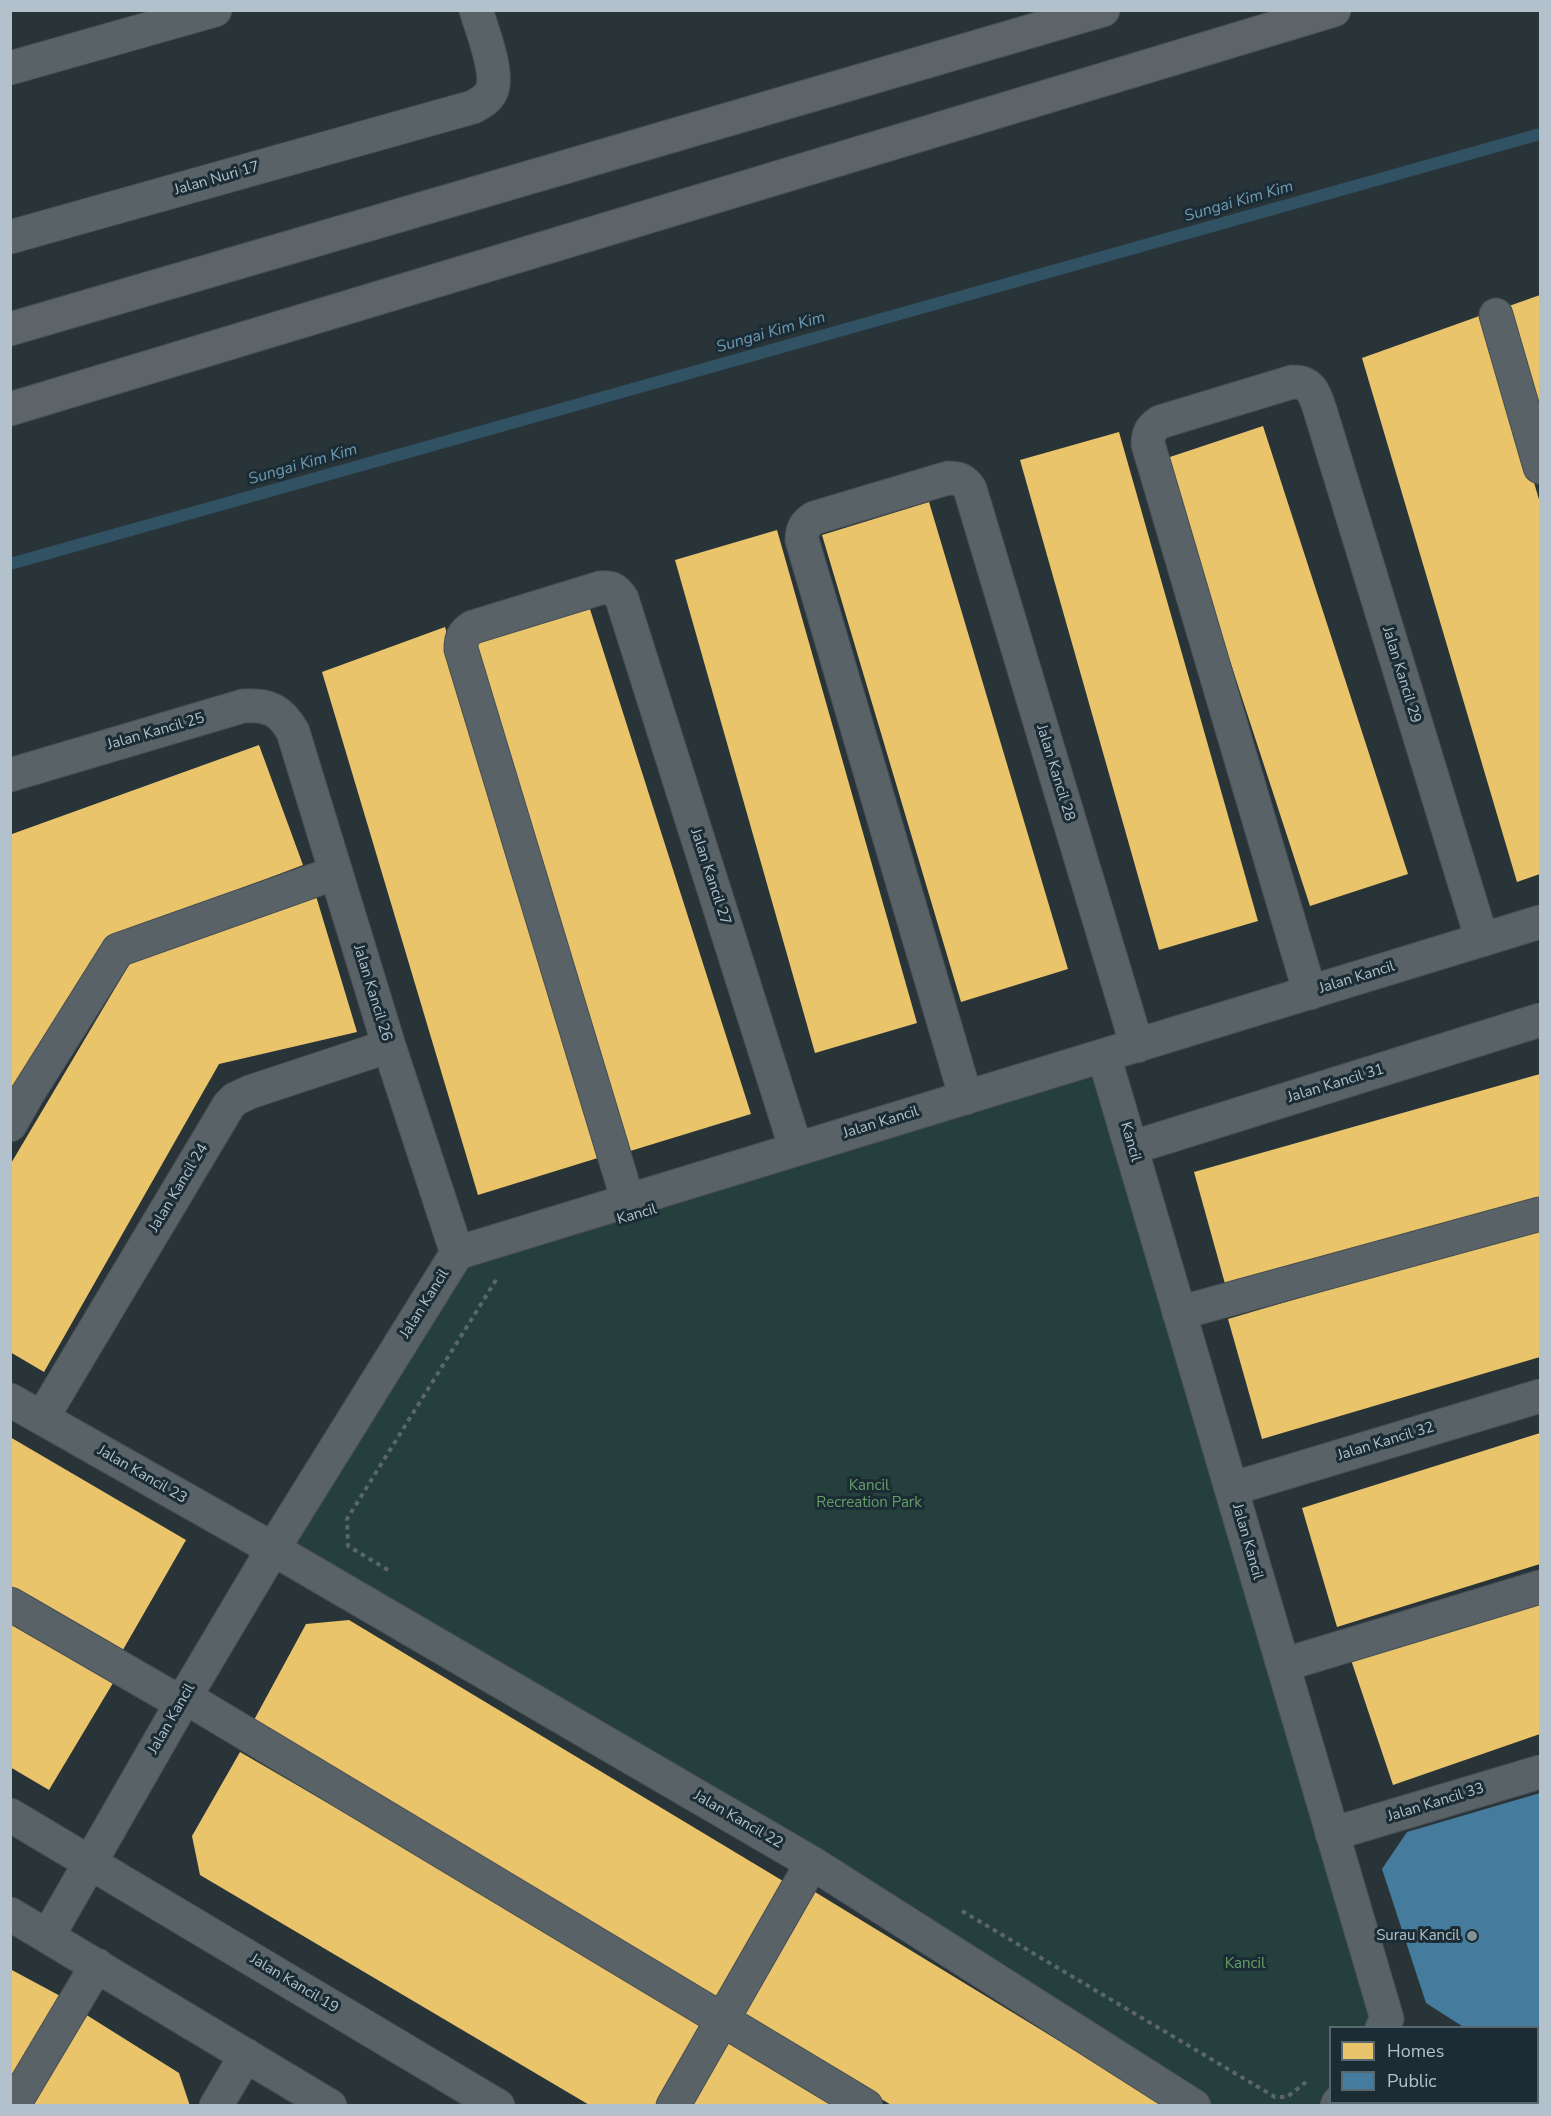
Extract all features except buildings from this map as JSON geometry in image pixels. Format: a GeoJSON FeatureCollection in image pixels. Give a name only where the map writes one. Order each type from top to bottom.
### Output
{"type":"FeatureCollection","features":[{"type":"Feature","properties":{"kind":"main road"},"geometry":{"type":"LineString","coordinates":[[10,329],[1103,10]]}},
{"type":"Feature","properties":{"kind":"main road"},"geometry":{"type":"LineString","coordinates":[[10,408],[1334,10]]}},
{"type":"Feature","properties":{"kind":"street"},"geometry":{"type":"LineString","coordinates":[[10,68],[215,10]]}},
{"type":"Feature","properties":{"kind":"street","name":"Jalan Nuri 17"},"geometry":{"type":"LineString","coordinates":[[10,237],[473,107],[482,102],[490,93],[494,82],[476,10]]}},
{"type":"Feature","properties":{"kind":"street"},"geometry":{"type":"LineString","coordinates":[[1496,315],[1540,467]]}},
{"type":"Feature","properties":{"kind":"street","name":"Jalan Kancil 29"},"geometry":{"type":"LineString","coordinates":[[1310,993],[1148,444],[1148,435],[1160,422],[1292,382],[1302,382],[1310,386],[1320,410],[1482,940]]}},
{"type":"Feature","properties":{"kind":"street","name":"Jalan Kancil 28"},"geometry":{"type":"LineString","coordinates":[[966,1098],[802,540],[802,531],[806,523],[814,518],[948,478],[957,478],[965,482],[973,500],[1137,1046]]}},
{"type":"Feature","properties":{"kind":"street","name":"Jalan Kancil 27"},"geometry":{"type":"LineString","coordinates":[[628,1201],[461,649],[461,640],[465,632],[473,627],[600,588],[610,587],[618,591],[796,1149]]}},
{"type":"Feature","properties":{"kind":"street","name":"Jalan Kancil 25"},"geometry":{"type":"LineString","coordinates":[[10,775],[243,706],[259,705],[274,710],[286,720],[293,732]]}},
{"type":"Feature","properties":{"kind":"street","name":"Jalan Kancil 26"},"geometry":{"type":"LineString","coordinates":[[293,732],[334,873],[457,1252]]}},
{"type":"Feature","properties":{"kind":"street"},"geometry":{"type":"LineString","coordinates":[[10,1125],[118,950],[334,873]]}},
{"type":"Feature","properties":{"kind":"street","name":"Jalan Kancil"},"geometry":{"type":"LineString","coordinates":[[48,1936],[183,1700],[273,1549],[457,1252],[1540,922]]}},
{"type":"Feature","properties":{"kind":"street","name":"Jalan Kancil 31"},"geometry":{"type":"LineString","coordinates":[[1131,1148],[1540,1020]]}},
{"type":"Feature","properties":{"kind":"street","name":"Jalan Kancil 24"},"geometry":{"type":"LineString","coordinates":[[42,1418],[229,1105],[235,1099],[250,1092],[389,1046]]}},
{"type":"Feature","properties":{"kind":"street","name":"Jalan Kancil"},"geometry":{"type":"LineString","coordinates":[[1104,1056],[1390,2025]]}},
{"type":"Feature","properties":{"kind":"street"},"geometry":{"type":"LineString","coordinates":[[1179,1313],[1540,1214]]}},
{"type":"Feature","properties":{"kind":"street","name":"Jalan Kancil 32"},"geometry":{"type":"LineString","coordinates":[[1231,1489],[1540,1396]]}},
{"type":"Feature","properties":{"kind":"street","name":"Jalan Kancil 23"},"geometry":{"type":"LineString","coordinates":[[10,1400],[273,1549]]}},
{"type":"Feature","properties":{"kind":"street","name":"Jalan Kancil 22"},"geometry":{"type":"LineString","coordinates":[[273,1549],[812,1863],[1194,2106]]}},
{"type":"Feature","properties":{"kind":"street"},"geometry":{"type":"LineString","coordinates":[[1283,1665],[1540,1587]]}},
{"type":"Feature","properties":{"kind":"street"},"geometry":{"type":"LineString","coordinates":[[10,1604],[183,1700],[866,2106]]}},
{"type":"Feature","properties":{"kind":"street","name":"Jalan Kancil 33"},"geometry":{"type":"LineString","coordinates":[[1332,1834],[1540,1772]]}},
{"type":"Feature","properties":{"kind":"street","name":"Jalan Kancil 19"},"geometry":{"type":"LineString","coordinates":[[10,1815],[498,2106]]}},
{"type":"Feature","properties":{"kind":"street"},"geometry":{"type":"LineString","coordinates":[[673,2106],[812,1863]]}},
{"type":"Feature","properties":{"kind":"street"},"geometry":{"type":"LineString","coordinates":[[10,1914],[330,2106]]}},
{"type":"Feature","properties":{"kind":"street"},"geometry":{"type":"LineString","coordinates":[[13,2106],[97,1965]]}},
{"type":"Feature","properties":{"kind":"street"},"geometry":{"type":"LineString","coordinates":[[216,2106],[246,2055]]}},
{"type":"Feature","properties":{"kind":"path"},"geometry":{"type":"LineString","coordinates":[[348,1546],[347,1519],[499,1276]]}},
{"type":"Feature","properties":{"kind":"green space","name":"Kancil Recreation Park"},"geometry":{"type":"Polygon","coordinates":[[[1102,1049],[1382,2026],[1329,2026],[1329,2104],[1338,2105],[1195,2105],[286,1554],[469,1264],[1102,1049]]]}},
{"type":"Feature","properties":{"kind":"waterway","name":"Sungai Kim Kim"},"geometry":{"type":"LineString","coordinates":[[10,564],[1540,134]]}},
{"type":"Feature","properties":{"kind":"place","name":"Surau Kancil"},"geometry":{"type":"Point","coordinates":[1472,1936]}},
{"type":"Feature","properties":{"kind":"park label","name":"Kancil"},"geometry":{"type":"Point","coordinates":[1245,1964]}}]}
